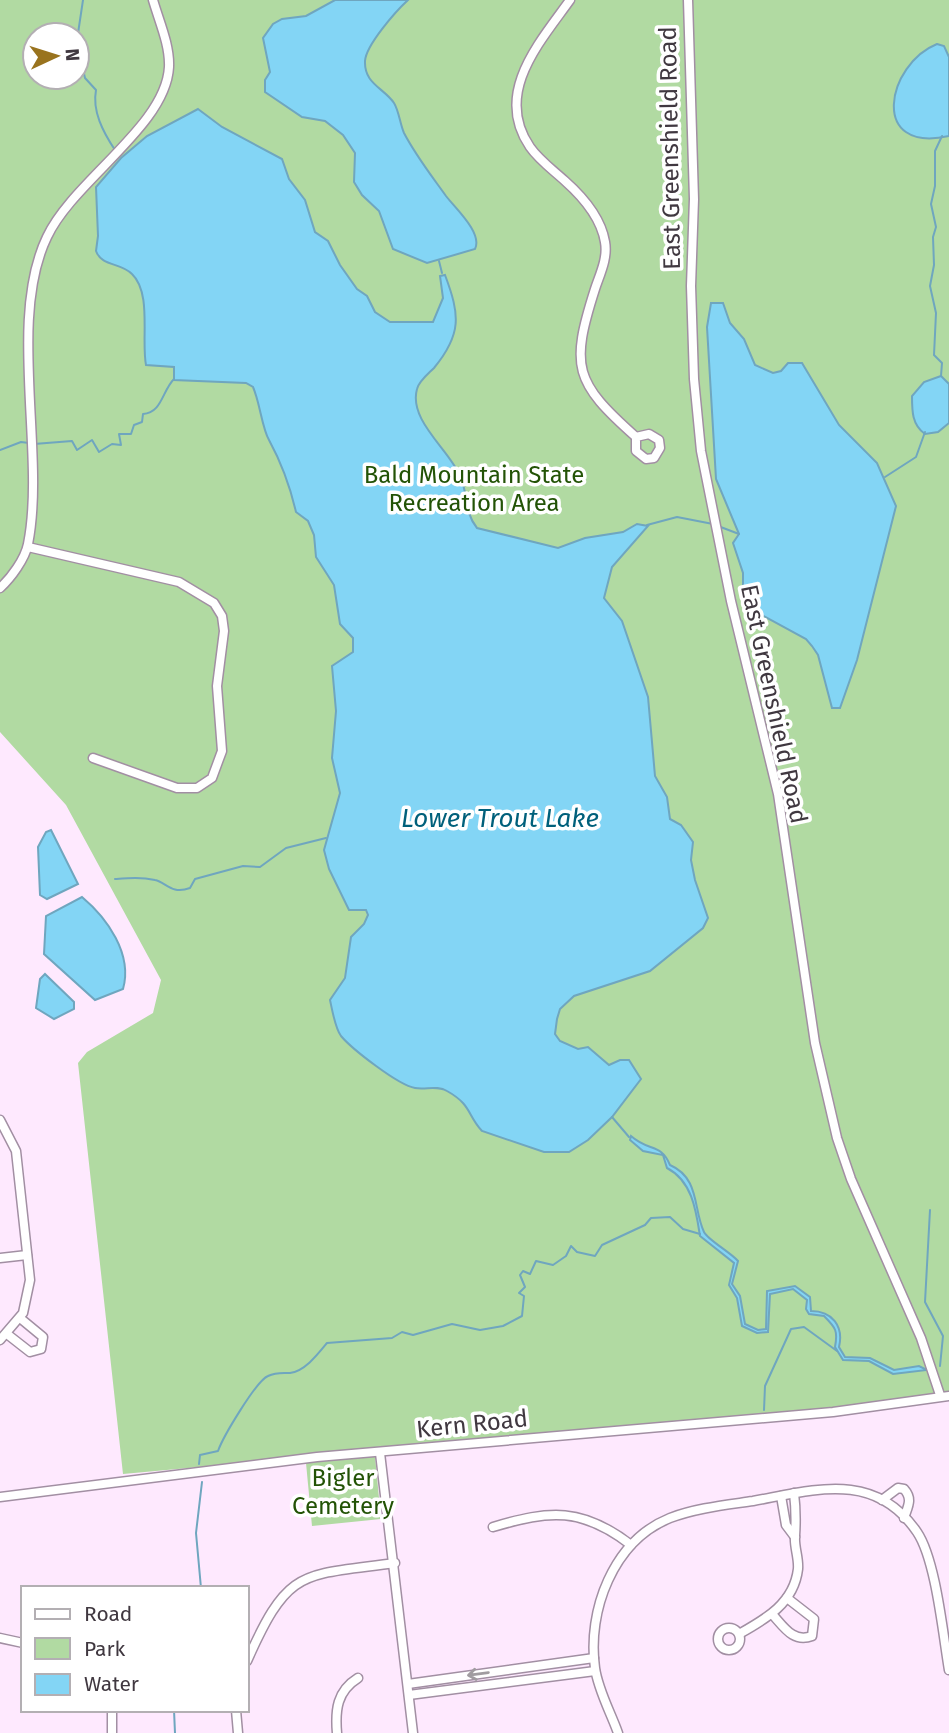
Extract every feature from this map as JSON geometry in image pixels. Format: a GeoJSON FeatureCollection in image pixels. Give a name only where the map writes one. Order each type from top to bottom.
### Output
{"type":"FeatureCollection","features":[{"type":"Feature","properties":{"kind":"street"},"geometry":{"type":"LineString","coordinates":[[0,589],[28,547],[32,499],[30,312],[37,264],[59,213],[146,119],[166,85],[169,65],[166,43],[153,0]]}},
{"type":"Feature","properties":{"kind":"street"},"geometry":{"type":"LineString","coordinates":[[570,0],[523,68],[517,89],[517,108],[530,147],[579,194],[591,209],[605,240],[604,259],[580,335],[580,365],[603,408],[636,437]]}},
{"type":"Feature","properties":{"kind":"street","name":"East Greenshield Road"},"geometry":{"type":"LineString","coordinates":[[688,0],[694,199],[691,299],[701,451],[734,613],[778,794],[815,1043],[837,1139],[851,1179],[944,1395]]}},
{"type":"Feature","properties":{"kind":"street"},"geometry":{"type":"LineString","coordinates":[[28,547],[179,582],[214,603],[222,616],[224,631],[217,686],[222,751],[212,778],[197,788],[177,788],[93,758]]}},
{"type":"Feature","properties":{"kind":"street"},"geometry":{"type":"LineString","coordinates":[[0,1119],[16,1151],[30,1290],[20,1318],[4,1337],[30,1352],[41,1349],[43,1337],[20,1318]]}},
{"type":"Feature","properties":{"kind":"street"},"geometry":{"type":"LineString","coordinates":[[0,1258],[27,1255]]}},
{"type":"Feature","properties":{"kind":"street","name":"Kern Road"},"geometry":{"type":"LineString","coordinates":[[0,1497],[317,1457],[832,1412],[944,1395]]}},
{"type":"Feature","properties":{"kind":"street"},"geometry":{"type":"LineString","coordinates":[[380,1452],[413,1733]]}},
{"type":"Feature","properties":{"kind":"street"},"geometry":{"type":"LineString","coordinates":[[618,1733],[595,1671],[595,1627],[602,1594],[631,1545],[650,1529],[687,1512],[841,1487],[883,1500],[917,1532],[928,1559],[949,1670]]}},
{"type":"Feature","properties":{"kind":"street"},"geometry":{"type":"LineString","coordinates":[[883,1500],[898,1488],[904,1489],[909,1495],[910,1503],[904,1518]]}},
{"type":"Feature","properties":{"kind":"street"},"geometry":{"type":"LineString","coordinates":[[738,1634],[772,1614],[788,1598],[798,1570],[795,1537],[798,1522],[794,1493]]}},
{"type":"Feature","properties":{"kind":"street"},"geometry":{"type":"LineString","coordinates":[[781,1496],[786,1525],[795,1537]]}},
{"type":"Feature","properties":{"kind":"street"},"geometry":{"type":"LineString","coordinates":[[493,1527],[535,1516],[564,1514],[595,1522],[631,1545]]}},
{"type":"Feature","properties":{"kind":"street"},"geometry":{"type":"LineString","coordinates":[[248,1659],[269,1616],[291,1586],[323,1572],[395,1563]]}},
{"type":"Feature","properties":{"kind":"street"},"geometry":{"type":"LineString","coordinates":[[772,1614],[794,1637],[804,1639],[812,1636],[814,1619],[788,1598]]}},
{"type":"Feature","properties":{"kind":"street"},"geometry":{"type":"LineString","coordinates":[[0,1637],[21,1642]]}},
{"type":"Feature","properties":{"kind":"street"},"geometry":{"type":"LineString","coordinates":[[408,1684],[594,1658]]}},
{"type":"Feature","properties":{"kind":"street"},"geometry":{"type":"LineString","coordinates":[[506,1670],[509,1682]]}},
{"type":"Feature","properties":{"kind":"street"},"geometry":{"type":"LineString","coordinates":[[409,1695],[595,1671]]}},
{"type":"Feature","properties":{"kind":"street"},"geometry":{"type":"LineString","coordinates":[[337,1733],[337,1704],[349,1684],[358,1678]]}},
{"type":"Feature","properties":{"kind":"street"},"geometry":{"type":"LineString","coordinates":[[112,1712],[112,1733]]}},
{"type":"Feature","properties":{"kind":"street"},"geometry":{"type":"LineString","coordinates":[[236,1712],[238,1733]]}},
{"type":"Feature","properties":{"kind":"green space","name":"Bald Mountain State Recreation Area"},"geometry":{"type":"Polygon","coordinates":[[[0,0],[949,0],[949,1398],[123,1474],[78,1063],[87,1052],[153,1013],[161,980],[66,805],[0,732],[0,0]]]}},
{"type":"Feature","properties":{"kind":"green space","name":"Bigler Cemetery"},"geometry":{"type":"Polygon","coordinates":[[[375,1456],[381,1519],[312,1526],[306,1463],[375,1456]]]}},
{"type":"Feature","properties":{"kind":"water"},"geometry":{"type":"Polygon","coordinates":[[[335,0],[408,0],[370,46],[365,61],[366,69],[371,80],[394,103],[404,133],[419,158],[472,228],[475,249],[427,263],[393,249],[379,211],[362,195],[354,182],[355,153],[343,135],[325,121],[302,117],[265,92],[265,80],[270,72],[263,38],[273,24],[282,19],[306,16],[335,0]]]}},
{"type":"Feature","properties":{"kind":"water"},"geometry":{"type":"Polygon","coordinates":[[[937,44],[944,46],[949,57],[949,136],[923,138],[906,132],[896,120],[894,104],[897,87],[906,69],[920,54],[937,44]]]}},
{"type":"Feature","properties":{"kind":"water","name":"Lower Trout Lake"},"geometry":{"type":"Polygon","coordinates":[[[198,109],[222,127],[282,159],[289,179],[305,200],[315,232],[328,241],[340,265],[357,289],[367,296],[375,312],[390,322],[433,322],[443,298],[440,276],[445,275],[454,302],[454,334],[443,356],[420,383],[416,401],[424,424],[461,478],[468,510],[477,528],[558,548],[585,538],[623,532],[637,524],[648,526],[612,567],[604,598],[622,621],[648,697],[655,776],[667,797],[670,819],[681,825],[693,842],[691,860],[708,918],[703,928],[650,971],[574,996],[560,1009],[555,1034],[560,1041],[578,1049],[588,1047],[609,1065],[620,1060],[629,1060],[641,1079],[612,1117],[588,1140],[569,1152],[544,1152],[482,1131],[455,1096],[443,1089],[415,1088],[398,1080],[355,1049],[341,1036],[337,1028],[330,1000],[345,978],[351,937],[364,924],[368,915],[366,910],[349,910],[329,869],[324,850],[340,793],[332,758],[336,711],[332,666],[353,652],[353,638],[340,624],[334,585],[316,557],[314,535],[308,521],[296,512],[285,475],[267,435],[253,387],[246,383],[174,380],[174,367],[146,365],[144,305],[138,282],[127,270],[102,260],[96,251],[96,187],[121,158],[147,136],[198,109]]]}},
{"type":"Feature","properties":{"kind":"water"},"geometry":{"type":"Polygon","coordinates":[[[711,303],[723,303],[730,323],[744,339],[755,365],[773,373],[781,371],[788,363],[802,363],[839,425],[877,463],[896,506],[857,660],[840,708],[832,708],[818,655],[806,639],[747,607],[743,598],[743,573],[733,543],[739,534],[716,479],[707,327],[711,303]]]}},
{"type":"Feature","properties":{"kind":"water"},"geometry":{"type":"Polygon","coordinates":[[[941,376],[949,384],[949,423],[938,432],[925,434],[915,422],[912,396],[924,382],[941,376]]]}},
{"type":"Feature","properties":{"kind":"water"},"geometry":{"type":"Polygon","coordinates":[[[51,830],[78,884],[47,899],[40,895],[38,847],[46,832],[51,830]]]}},
{"type":"Feature","properties":{"kind":"water"},"geometry":{"type":"Polygon","coordinates":[[[82,897],[109,926],[121,950],[124,963],[123,989],[95,1000],[44,954],[46,916],[82,897]]]}},
{"type":"Feature","properties":{"kind":"water"},"geometry":{"type":"Polygon","coordinates":[[[45,974],[74,1002],[74,1009],[54,1019],[36,1008],[40,979],[45,974]]]}},
{"type":"Feature","properties":{"kind":"water"},"geometry":{"type":"Polygon","coordinates":[[[631,1136],[663,1153],[670,1165],[686,1178],[694,1195],[704,1232],[738,1261],[732,1284],[740,1296],[745,1324],[758,1330],[766,1329],[767,1291],[795,1286],[810,1297],[811,1311],[825,1314],[835,1321],[840,1333],[839,1347],[845,1357],[870,1358],[894,1370],[919,1366],[927,1370],[893,1374],[869,1361],[843,1360],[835,1347],[834,1327],[824,1316],[809,1314],[806,1309],[807,1300],[793,1289],[770,1294],[768,1332],[757,1333],[742,1326],[737,1298],[729,1285],[734,1263],[700,1236],[697,1216],[687,1188],[682,1180],[667,1168],[663,1155],[643,1151],[630,1140],[631,1136]]]}},
{"type":"Feature","properties":{"kind":"waterway"},"geometry":{"type":"LineString","coordinates":[[80,21],[83,0]]}},
{"type":"Feature","properties":{"kind":"waterway"},"geometry":{"type":"LineString","coordinates":[[91,85],[96,90],[100,121],[115,150]]}},
{"type":"Feature","properties":{"kind":"waterway"},"geometry":{"type":"LineString","coordinates":[[941,376],[942,363],[934,355],[936,313],[930,286],[936,227],[931,204],[935,186],[935,151],[942,136]]}},
{"type":"Feature","properties":{"kind":"waterway"},"geometry":{"type":"LineString","coordinates":[[439,261],[442,273]]}},
{"type":"Feature","properties":{"kind":"waterway"},"geometry":{"type":"LineString","coordinates":[[34,444],[72,441],[77,450],[92,440],[99,452],[112,444],[121,445],[119,434],[131,434],[134,425],[142,422],[143,414],[158,406],[174,379]]}},
{"type":"Feature","properties":{"kind":"waterway"},"geometry":{"type":"LineString","coordinates":[[885,477],[916,457],[925,432]]}},
{"type":"Feature","properties":{"kind":"waterway"},"geometry":{"type":"LineString","coordinates":[[0,450],[21,442],[29,443]]}},
{"type":"Feature","properties":{"kind":"waterway"},"geometry":{"type":"LineString","coordinates":[[647,525],[677,517],[713,524]]}},
{"type":"Feature","properties":{"kind":"waterway"},"geometry":{"type":"LineString","coordinates":[[718,526],[739,534]]}},
{"type":"Feature","properties":{"kind":"waterway"},"geometry":{"type":"LineString","coordinates":[[115,879],[150,879],[173,889],[183,890],[190,888],[195,879],[243,866],[260,867],[286,848],[326,838]]}},
{"type":"Feature","properties":{"kind":"waterway"},"geometry":{"type":"LineString","coordinates":[[612,1117],[629,1137]]}},
{"type":"Feature","properties":{"kind":"waterway"},"geometry":{"type":"LineString","coordinates":[[930,1210],[925,1302],[943,1336],[940,1366]]}},
{"type":"Feature","properties":{"kind":"waterway"},"geometry":{"type":"LineString","coordinates":[[199,1464],[200,1455],[218,1451],[240,1410],[263,1380],[274,1374],[296,1372],[311,1361],[327,1343],[392,1338],[402,1332],[413,1335],[452,1324],[480,1330],[503,1326],[522,1316],[524,1296],[519,1293],[525,1287],[520,1275],[523,1271],[530,1274],[536,1261],[553,1265],[566,1256],[571,1246],[577,1252],[595,1256],[602,1245],[645,1225],[651,1218],[670,1217],[683,1229],[700,1234]]}},
{"type":"Feature","properties":{"kind":"waterway"},"geometry":{"type":"LineString","coordinates":[[764,1410],[765,1386],[791,1329],[804,1327],[837,1351]]}},
{"type":"Feature","properties":{"kind":"waterway"},"geometry":{"type":"LineString","coordinates":[[201,1586],[196,1533],[202,1482]]}},
{"type":"Feature","properties":{"kind":"waterway"},"geometry":{"type":"LineString","coordinates":[[174,1712],[175,1733]]}}]}
